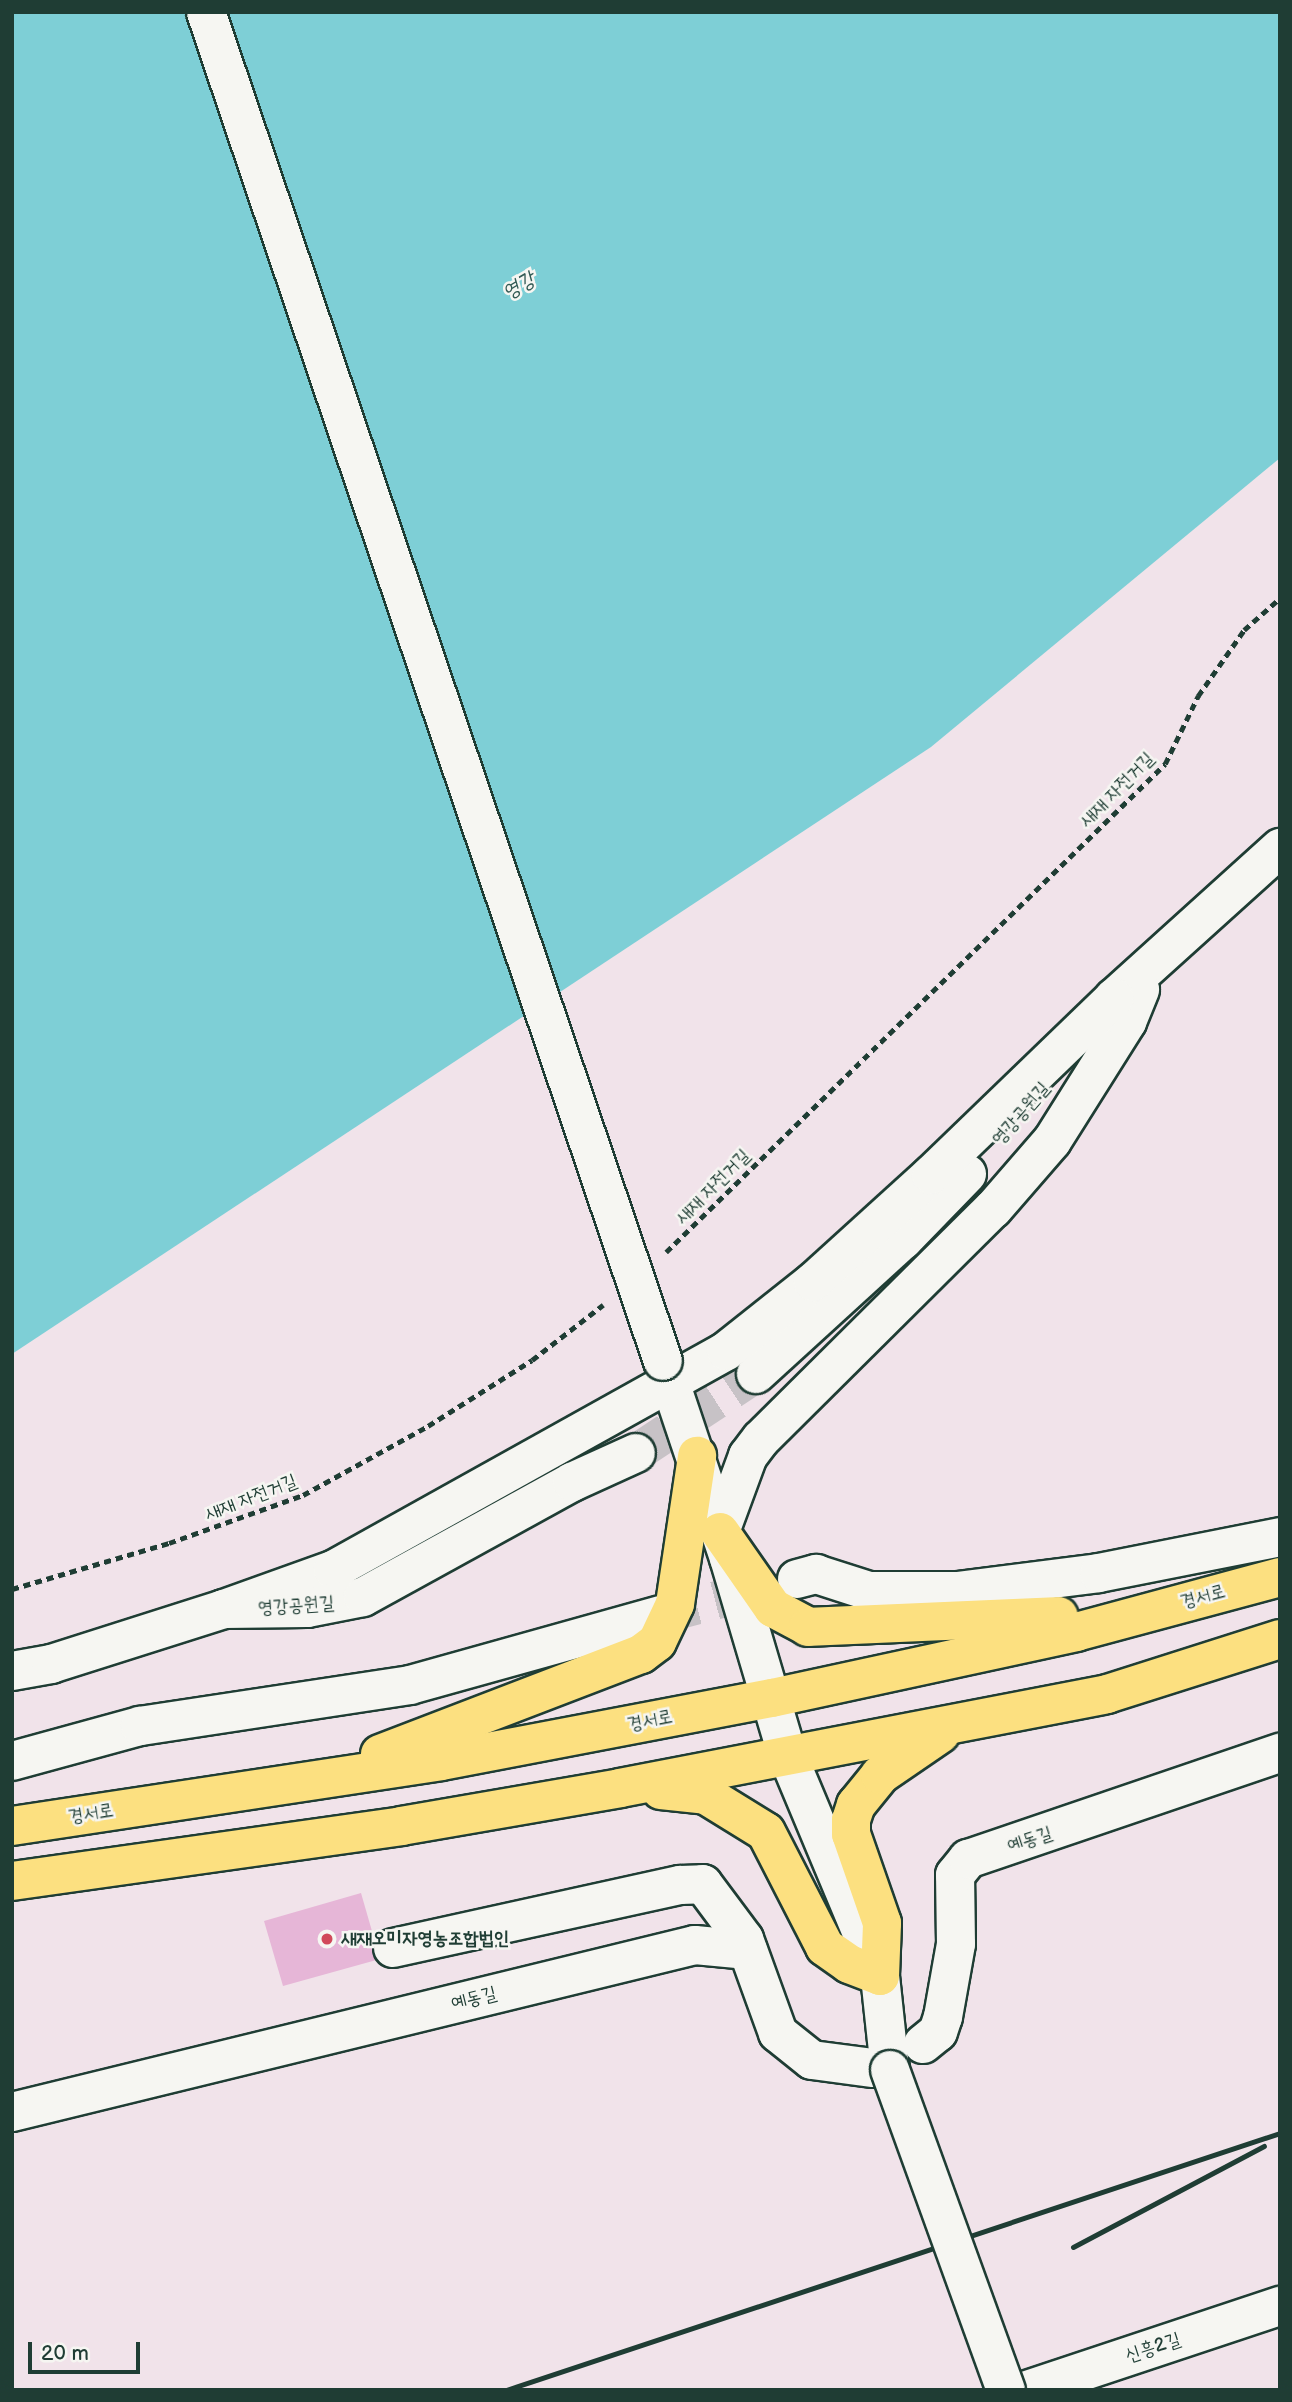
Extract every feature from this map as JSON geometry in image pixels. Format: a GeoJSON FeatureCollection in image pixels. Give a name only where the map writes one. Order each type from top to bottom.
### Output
{"type":"FeatureCollection","features":[{"type":"Feature","properties":{"kind":"main road"},"geometry":{"type":"LineString","coordinates":[[324,1776],[641,1654],[657,1642],[675,1604],[697,1456]]}},
{"type":"Feature","properties":{"kind":"main road"},"geometry":{"type":"LineString","coordinates":[[720,1532],[773,1608],[808,1627],[1152,1611]]}},
{"type":"Feature","properties":{"kind":"main road","name":"경서로"},"geometry":{"type":"LineString","coordinates":[[12,1826],[324,1776],[441,1761],[772,1698],[1152,1611],[1280,1577]]}},
{"type":"Feature","properties":{"kind":"main road"},"geometry":{"type":"LineString","coordinates":[[12,1881],[401,1826],[620,1788],[1107,1695],[1280,1639]]}},
{"type":"Feature","properties":{"kind":"main road"},"geometry":{"type":"LineString","coordinates":[[620,1788],[706,1795],[755,1824],[772,1840],[825,1947],[841,1960],[880,1976],[882,1923],[851,1834],[850,1820],[856,1805],[887,1769],[959,1722]]}},
{"type":"Feature","properties":{"kind":"street"},"geometry":{"type":"LineString","coordinates":[[206,12],[697,1456],[787,1754],[880,1976],[881,2069],[1006,2390]]}},
{"type":"Feature","properties":{"kind":"street","name":"영강공원길"},"geometry":{"type":"LineString","coordinates":[[756,1374],[903,1240],[1020,1121],[1114,998],[1280,848]]}},
{"type":"Feature","properties":{"kind":"street"},"geometry":{"type":"LineString","coordinates":[[720,1532],[748,1456],[761,1439],[993,1209],[1052,1141],[1127,1022],[1149,965]]}},
{"type":"Feature","properties":{"kind":"street"},"geometry":{"type":"LineString","coordinates":[[224,1609],[333,1570],[667,1372],[726,1351],[813,1282],[1114,998]]}},
{"type":"Feature","properties":{"kind":"street","name":"영강공원길"},"geometry":{"type":"LineString","coordinates":[[12,1671],[51,1664],[224,1609],[307,1608],[363,1597],[572,1482],[636,1453]]}},
{"type":"Feature","properties":{"kind":"street"},"geometry":{"type":"LineString","coordinates":[[797,1579],[816,1574],[869,1591],[957,1591],[1099,1573],[1280,1537]]}},
{"type":"Feature","properties":{"kind":"street"},"geometry":{"type":"LineString","coordinates":[[12,1761],[141,1726],[410,1685],[660,1615]]}},
{"type":"Feature","properties":{"kind":"street","name":"예동길"},"geometry":{"type":"LineString","coordinates":[[923,2044],[938,2032],[943,2017],[957,1944],[954,1885],[963,1863],[974,1856],[1019,1845],[1280,1754]]}},
{"type":"Feature","properties":{"kind":"street"},"geometry":{"type":"LineString","coordinates":[[393,1948],[696,1883],[703,1884],[738,1928],[778,2033],[812,2060],[881,2069]]}},
{"type":"Feature","properties":{"kind":"street","name":"예동길"},"geometry":{"type":"LineString","coordinates":[[12,2112],[695,1945],[748,1950]]}},
{"type":"Feature","properties":{"kind":"street","name":"신흥2길"},"geometry":{"type":"LineString","coordinates":[[1048,2387],[1280,2306]]}},
{"type":"Feature","properties":{"kind":"path","name":"새재 자전거길"},"geometry":{"type":"LineString","coordinates":[[663,1255],[1165,764],[1198,696],[1244,630],[1280,598]]}},
{"type":"Feature","properties":{"kind":"path","name":"새재 자전거길"},"geometry":{"type":"LineString","coordinates":[[12,1589],[169,1543],[303,1495],[428,1426],[532,1360],[610,1300]]}},
{"type":"Feature","properties":{"kind":"water","name":"영강"},"geometry":{"type":"Polygon","coordinates":[[[12,12],[1280,12],[1280,458],[931,747],[12,1354],[12,12]]]}},
{"type":"Feature","properties":{"kind":"building"},"geometry":{"type":"Polygon","coordinates":[[[361,1893],[380,1959],[283,1986],[264,1921],[361,1893]]]}},
{"type":"Feature","properties":{"kind":"tunnel"},"geometry":{"type":"LineString","coordinates":[[636,1453],[756,1374]]}},
{"type":"Feature","properties":{"kind":"tunnel"},"geometry":{"type":"LineString","coordinates":[[660,1615],[771,1586]]}},
{"type":"Feature","properties":{"kind":"railway"},"geometry":{"type":"LineString","coordinates":[[506,2390],[1280,2133]]}},
{"type":"Feature","properties":{"kind":"railway"},"geometry":{"type":"LineString","coordinates":[[1073,2247],[1264,2146]]}},
{"type":"Feature","properties":{"kind":"place","name":"새재오미자영농조합법인"},"geometry":{"type":"Point","coordinates":[327,1939]}}]}
